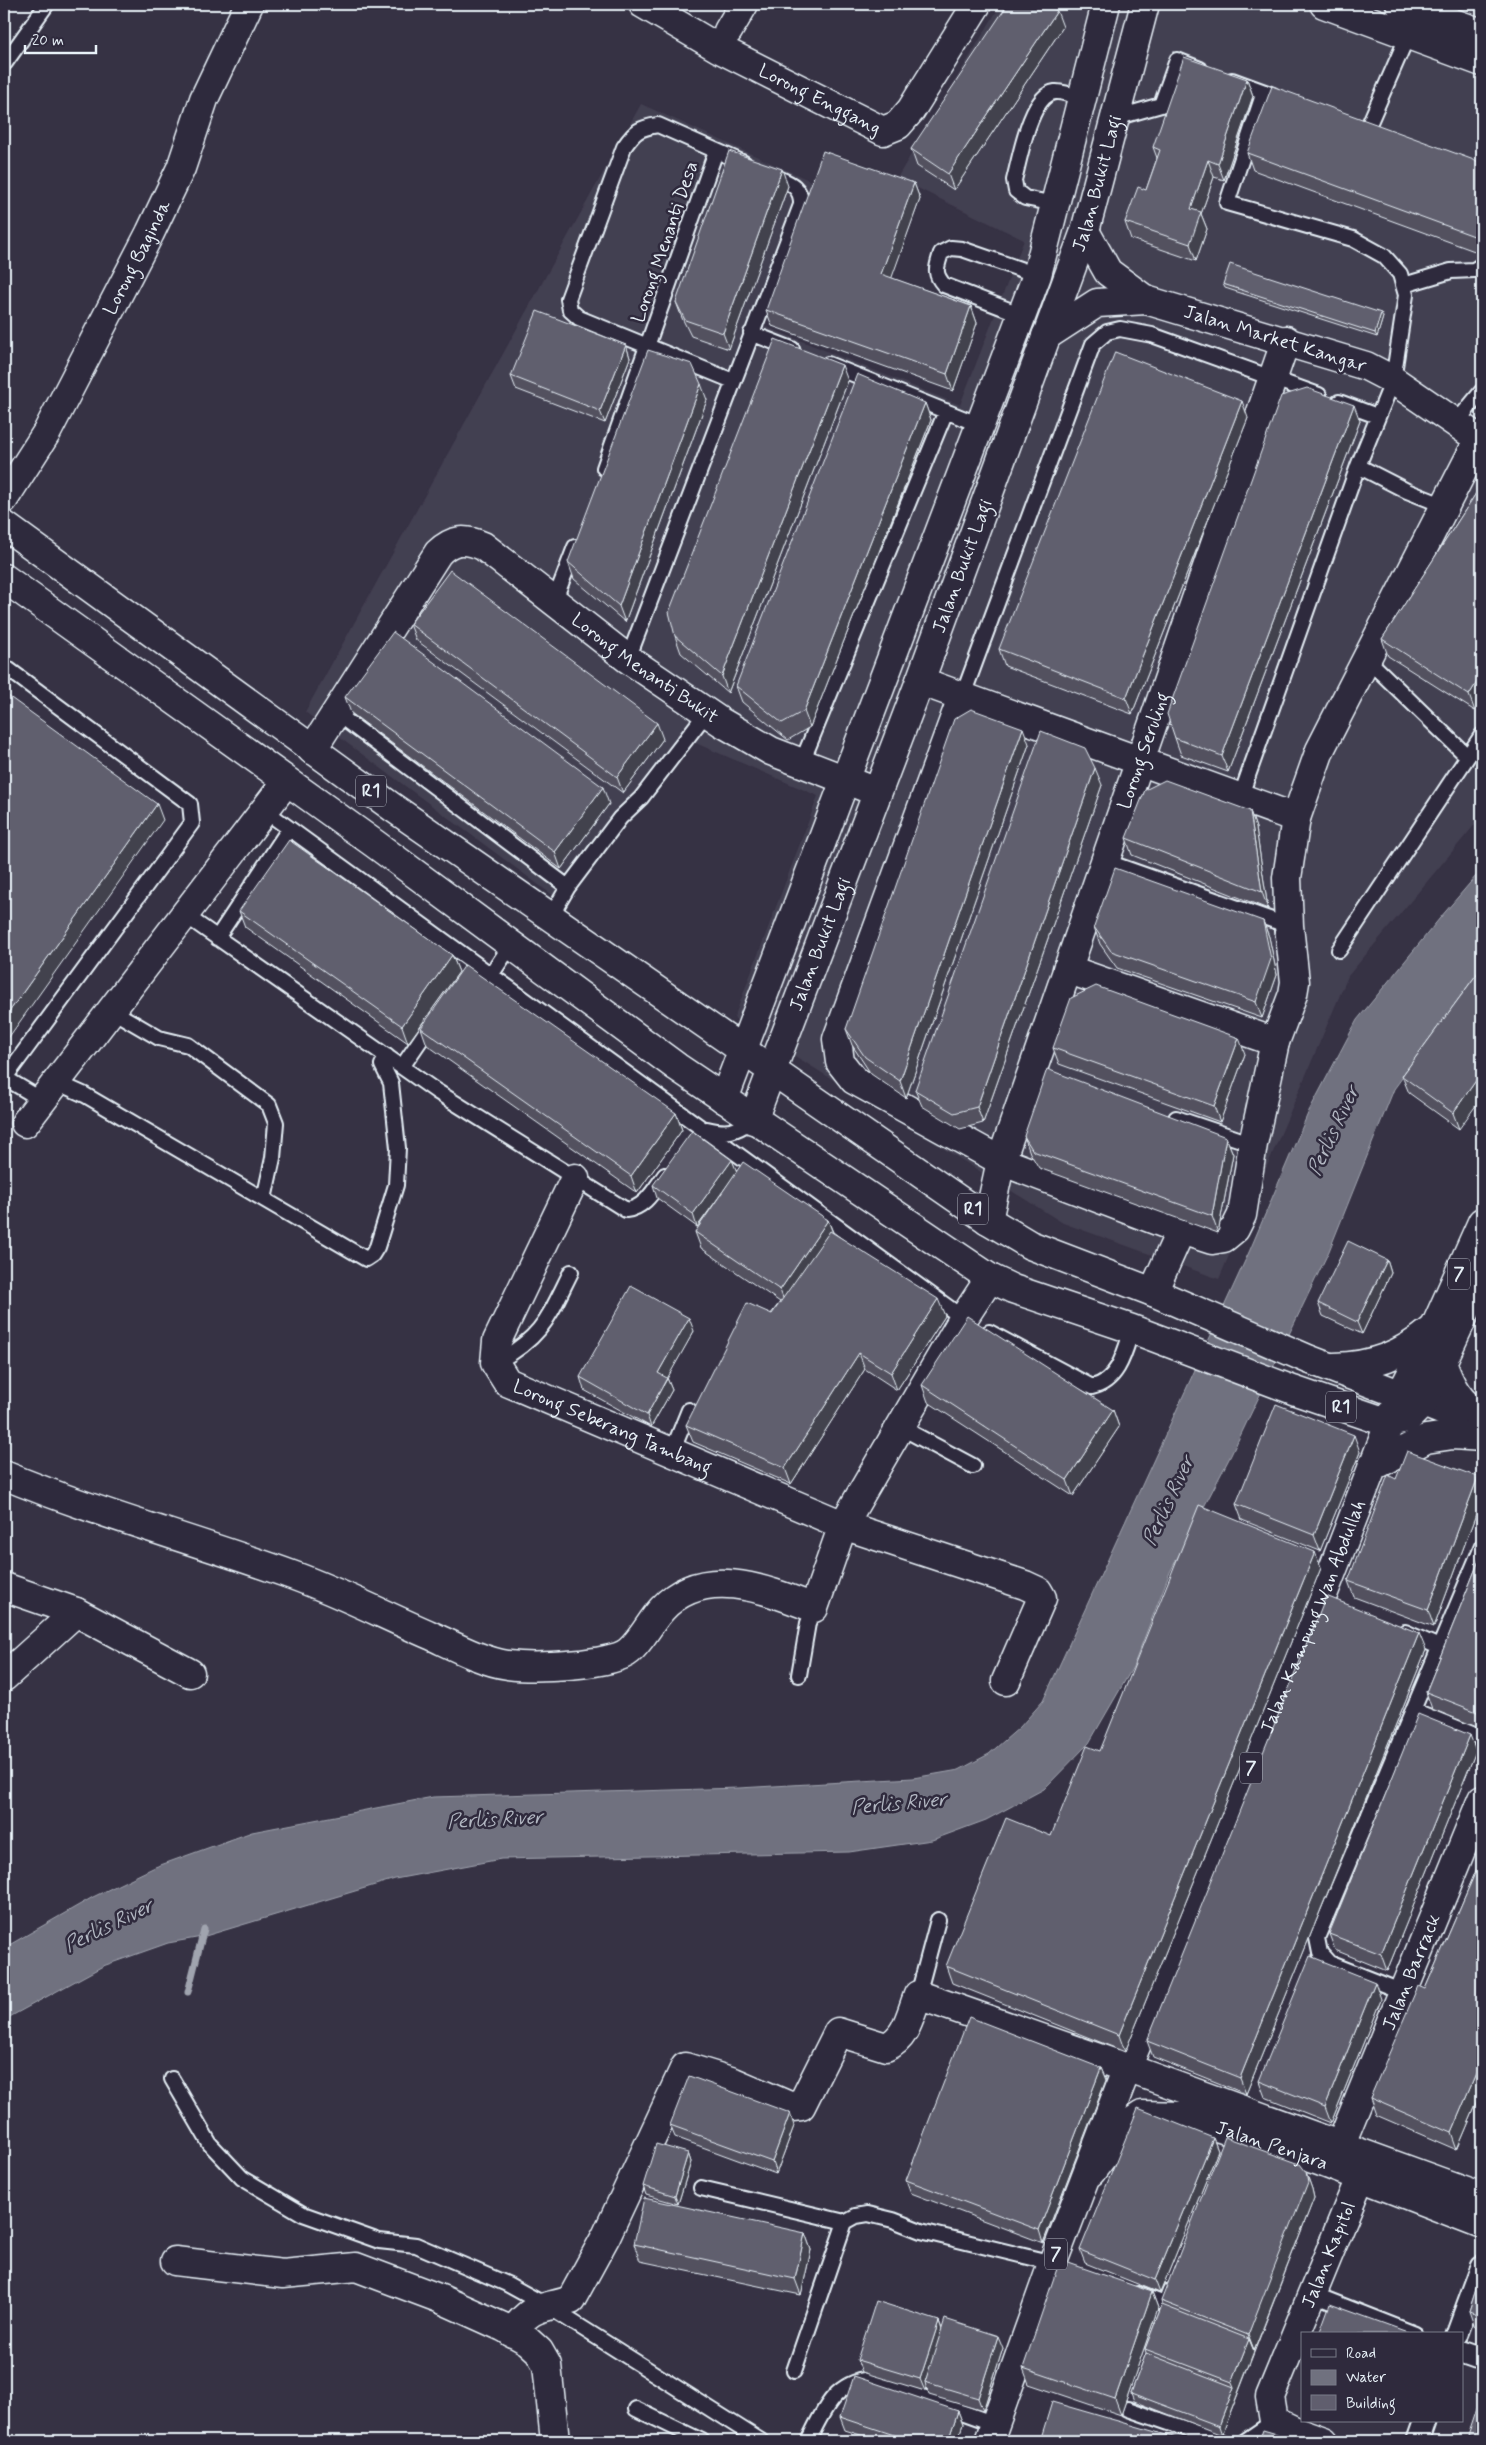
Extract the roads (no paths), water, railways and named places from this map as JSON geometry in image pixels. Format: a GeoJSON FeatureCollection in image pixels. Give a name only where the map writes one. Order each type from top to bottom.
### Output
{"type":"FeatureCollection","features":[{"type":"Feature","properties":{"kind":"street","name":"Lorong Baginda"},"geometry":{"type":"LineString","coordinates":[[4,499],[47,432],[150,233],[181,168],[204,99],[250,4]]}},
{"type":"Feature","properties":{"kind":"street","name":"Lorong Enggang"},"geometry":{"type":"LineString","coordinates":[[643,4],[718,48],[883,131],[898,125],[911,110],[977,4]]}},
{"type":"Feature","properties":{"kind":"street"},"geometry":{"type":"LineString","coordinates":[[728,31],[744,4]]}},
{"type":"Feature","properties":{"kind":"street","name":"Jalan Bukit Lagi"},"geometry":{"type":"LineString","coordinates":[[724,1099],[1037,275],[1106,4]]}},
{"type":"Feature","properties":{"kind":"street","name":"Jalan Bukit Lagi"},"geometry":{"type":"LineString","coordinates":[[753,1120],[920,681],[1085,231],[1145,4]]}},
{"type":"Feature","properties":{"kind":"street"},"geometry":{"type":"LineString","coordinates":[[1324,4],[1482,62]]}},
{"type":"Feature","properties":{"kind":"street"},"geometry":{"type":"LineString","coordinates":[[1400,4],[1482,33]]}},
{"type":"Feature","properties":{"kind":"street","name":"Jalan Market Kangar"},"geometry":{"type":"LineString","coordinates":[[1085,231],[1108,272],[1146,300],[1286,340],[1366,366],[1393,380],[1481,440]]}},
{"type":"Feature","properties":{"kind":"street"},"geometry":{"type":"LineString","coordinates":[[1046,336],[1098,303],[1146,300]]}},
{"type":"Feature","properties":{"kind":"street","name":"Lorong Seruling"},"geometry":{"type":"LineString","coordinates":[[988,1220],[1001,1160],[1041,1073],[1067,969],[1286,340]]}},
{"type":"Feature","properties":{"kind":"street"},"geometry":{"type":"LineString","coordinates":[[963,696],[838,1039],[840,1062],[854,1080],[913,1106],[1001,1160],[1181,1230],[1212,1240],[1224,1238],[1236,1229],[1242,1215],[1253,1144],[1275,1042],[1293,994],[1295,982],[1288,926],[1287,878],[1296,818],[1320,750],[1445,506],[1481,440]]}},
{"type":"Feature","properties":{"kind":"street","name":"R1"},"geometry":{"type":"LineString","coordinates":[[4,525],[312,750],[988,1220],[1030,1245],[1153,1292],[1318,1363],[1411,1400]]}},
{"type":"Feature","properties":{"kind":"street","name":"Lorong Menanti Bukit"},"geometry":{"type":"LineString","coordinates":[[336,713],[438,553],[447,545],[457,541],[472,541],[483,546],[628,659],[707,712],[771,751],[877,792]]}},
{"type":"Feature","properties":{"kind":"street","name":"R1"},"geometry":{"type":"LineString","coordinates":[[4,578],[375,844],[677,1068],[990,1278],[1013,1289],[1181,1346],[1293,1390],[1389,1423]]}},
{"type":"Feature","properties":{"kind":"street"},"geometry":{"type":"LineString","coordinates":[[920,681],[963,696],[1044,731],[1139,761],[1296,818]]}},
{"type":"Feature","properties":{"kind":"street"},"geometry":{"type":"LineString","coordinates":[[312,750],[336,713]]}},
{"type":"Feature","properties":{"kind":"street"},"geometry":{"type":"LineString","coordinates":[[25,1123],[286,782]]}},
{"type":"Feature","properties":{"kind":"street"},"geometry":{"type":"LineString","coordinates":[[1067,969],[1275,1042]]}},
{"type":"Feature","properties":{"kind":"street","name":"Lorong Seberang Tambang"},"geometry":{"type":"LineString","coordinates":[[575,1178],[497,1341],[495,1363],[507,1382],[843,1525],[1025,1585],[1038,1591],[1042,1598],[1006,1681]]}},
{"type":"Feature","properties":{"kind":"street","name":"Jalan Kampung Wan Abdullah"},"geometry":{"type":"LineString","coordinates":[[1126,2068],[1327,1597],[1389,1423],[1411,1400],[1435,1327],[1482,1222]]}},
{"type":"Feature","properties":{"kind":"street"},"geometry":{"type":"LineString","coordinates":[[1153,1292],[1181,1230]]}},
{"type":"Feature","properties":{"kind":"street"},"geometry":{"type":"LineString","coordinates":[[1482,1277],[1442,1362],[1411,1400],[1482,1426]]}},
{"type":"Feature","properties":{"kind":"street"},"geometry":{"type":"LineString","coordinates":[[4,1475],[58,1497],[293,1575],[463,1650],[508,1665],[608,1662],[629,1652],[662,1608],[681,1592],[716,1582],[745,1586],[814,1608],[843,1525],[902,1428],[963,1319],[990,1278]]}},
{"type":"Feature","properties":{"kind":"street"},"geometry":{"type":"LineString","coordinates":[[1318,1363],[1357,1366],[1386,1359],[1412,1346],[1435,1327]]}},
{"type":"Feature","properties":{"kind":"street"},"geometry":{"type":"LineString","coordinates":[[1442,1362],[1450,1386],[1462,1402],[1482,1416]]}},
{"type":"Feature","properties":{"kind":"street"},"geometry":{"type":"LineString","coordinates":[[1372,1467],[1426,1439],[1453,1434],[1482,1438]]}},
{"type":"Feature","properties":{"kind":"street"},"geometry":{"type":"LineString","coordinates":[[4,1587],[76,1612],[190,1673]]}},
{"type":"Feature","properties":{"kind":"street"},"geometry":{"type":"LineString","coordinates":[[4,1677],[76,1612]]}},
{"type":"Feature","properties":{"kind":"street","name":"Jalan Barrack"},"geometry":{"type":"LineString","coordinates":[[1340,2146],[1481,1806]]}},
{"type":"Feature","properties":{"kind":"street"},"geometry":{"type":"LineString","coordinates":[[512,2333],[532,2310],[571,2300],[606,2236],[685,2066],[734,2082],[792,2107],[800,2106],[838,2032],[886,2047],[896,2042],[903,2034],[918,1995]]}},
{"type":"Feature","properties":{"kind":"street","name":"Jalan Penjara"},"geometry":{"type":"LineString","coordinates":[[918,1995],[1126,2068],[1482,2198]]}},
{"type":"Feature","properties":{"kind":"street","name":"7"},"geometry":{"type":"LineString","coordinates":[[992,2432],[1062,2266],[1085,2181],[1126,2068]]}},
{"type":"Feature","properties":{"kind":"street","name":"Jalan Penjara"},"geometry":{"type":"LineString","coordinates":[[1085,2181],[1126,2126],[1142,2114],[1184,2116],[1360,2178],[1482,2224]]}},
{"type":"Feature","properties":{"kind":"street","name":"Jalan Kapitol"},"geometry":{"type":"LineString","coordinates":[[1274,2420],[1270,2397],[1360,2178]]}},
{"type":"Feature","properties":{"kind":"street"},"geometry":{"type":"LineString","coordinates":[[175,2261],[283,2274],[356,2267],[441,2299],[512,2333],[539,2351],[546,2365],[555,2441]]}},
{"type":"Feature","properties":{"kind":"street"},"geometry":{"type":"LineString","coordinates":[[1457,2332],[1482,2266]]}},
{"type":"Feature","properties":{"kind":"street"},"geometry":{"type":"LineString","coordinates":[[1464,2353],[1482,2359]]}},
{"type":"Feature","properties":{"kind":"street"},"geometry":{"type":"LineString","coordinates":[[1274,2420],[1293,2430],[1324,2441]]}},
{"type":"Feature","properties":{"kind":"street"},"geometry":{"type":"LineString","coordinates":[[1417,2441],[1424,2422]]}},
{"type":"Feature","properties":{"kind":"lane"},"geometry":{"type":"LineString","coordinates":[[5,63],[47,4]]}},
{"type":"Feature","properties":{"kind":"lane"},"geometry":{"type":"LineString","coordinates":[[1367,129],[1408,35]]}},
{"type":"Feature","properties":{"kind":"lane"},"geometry":{"type":"LineString","coordinates":[[1115,118],[1160,105],[1177,60],[1283,99]]}},
{"type":"Feature","properties":{"kind":"lane"},"geometry":{"type":"LineString","coordinates":[[1055,204],[1025,198],[1016,191],[1014,180],[1034,108],[1045,94],[1057,91],[1082,98]]}},
{"type":"Feature","properties":{"kind":"lane"},"geometry":{"type":"LineString","coordinates":[[1240,798],[1358,466],[1393,380],[1406,296],[1400,274],[1384,256],[1353,239],[1227,203],[1264,92]]}},
{"type":"Feature","properties":{"kind":"lane"},"geometry":{"type":"LineString","coordinates":[[628,659],[801,205],[802,195],[797,187],[658,125],[646,127],[633,133],[624,147],[568,299],[570,310],[579,318],[733,380]]}},
{"type":"Feature","properties":{"kind":"lane","name":"Lorong Menanti Desa"},"geometry":{"type":"LineString","coordinates":[[598,483],[716,151]]}},
{"type":"Feature","properties":{"kind":"lane"},"geometry":{"type":"LineString","coordinates":[[1022,315],[944,285],[937,277],[935,270],[941,253],[951,248],[962,249],[1037,275]]}},
{"type":"Feature","properties":{"kind":"lane"},"geometry":{"type":"LineString","coordinates":[[1404,285],[1451,271],[1474,270],[1482,265]]}},
{"type":"Feature","properties":{"kind":"lane"},"geometry":{"type":"LineString","coordinates":[[963,696],[1093,344],[1107,332],[1120,329],[1152,335],[1377,416]]}},
{"type":"Feature","properties":{"kind":"lane"},"geometry":{"type":"LineString","coordinates":[[751,333],[980,425]]}},
{"type":"Feature","properties":{"kind":"lane"},"geometry":{"type":"LineString","coordinates":[[1455,424],[1482,391]]}},
{"type":"Feature","properties":{"kind":"lane"},"geometry":{"type":"LineString","coordinates":[[802,762],[946,411]]}},
{"type":"Feature","properties":{"kind":"lane"},"geometry":{"type":"LineString","coordinates":[[1358,466],[1407,491],[1445,506]]}},
{"type":"Feature","properties":{"kind":"lane"},"geometry":{"type":"LineString","coordinates":[[554,602],[578,538]]}},
{"type":"Feature","properties":{"kind":"lane"},"geometry":{"type":"LineString","coordinates":[[1367,659],[1467,756]]}},
{"type":"Feature","properties":{"kind":"lane"},"geometry":{"type":"LineString","coordinates":[[4,666],[190,804],[192,815],[192,823],[5,1078],[49,1091],[85,1095],[366,1259],[372,1255],[377,1247],[396,1185],[398,1148],[391,1083],[382,1065],[386,1056]]}},
{"type":"Feature","properties":{"kind":"lane"},"geometry":{"type":"LineString","coordinates":[[551,916],[568,887],[620,818],[641,798],[707,712]]}},
{"type":"Feature","properties":{"kind":"lane"},"geometry":{"type":"LineString","coordinates":[[336,713],[568,887]]}},
{"type":"Feature","properties":{"kind":"lane"},"geometry":{"type":"LineString","coordinates":[[1339,950],[1482,735]]}},
{"type":"Feature","properties":{"kind":"lane"},"geometry":{"type":"LineString","coordinates":[[264,810],[471,967],[491,975],[963,1319],[1092,1387],[1100,1385],[1113,1374],[1122,1361],[1132,1329]]}},
{"type":"Feature","properties":{"kind":"lane"},"geometry":{"type":"LineString","coordinates":[[217,938],[289,829]]}},
{"type":"Feature","properties":{"kind":"lane"},"geometry":{"type":"LineString","coordinates":[[1105,860],[1288,926]]}},
{"type":"Feature","properties":{"kind":"lane"},"geometry":{"type":"LineString","coordinates":[[185,915],[436,1092],[626,1210],[636,1209],[646,1201],[674,1164]]}},
{"type":"Feature","properties":{"kind":"lane"},"geometry":{"type":"LineString","coordinates":[[491,975],[511,945]]}},
{"type":"Feature","properties":{"kind":"lane"},"geometry":{"type":"LineString","coordinates":[[112,1010],[159,1038],[188,1045],[269,1105],[276,1124],[273,1158],[264,1199]]}},
{"type":"Feature","properties":{"kind":"lane"},"geometry":{"type":"LineString","coordinates":[[402,1067],[440,1011]]}},
{"type":"Feature","properties":{"kind":"lane"},"geometry":{"type":"LineString","coordinates":[[1161,1113],[1253,1144]]}},
{"type":"Feature","properties":{"kind":"lane"},"geometry":{"type":"LineString","coordinates":[[702,1128],[724,1132],[738,1130],[753,1120]]}},
{"type":"Feature","properties":{"kind":"lane"},"geometry":{"type":"LineString","coordinates":[[690,1142],[702,1128]]}},
{"type":"Feature","properties":{"kind":"lane"},"geometry":{"type":"LineString","coordinates":[[495,1363],[518,1351],[533,1339],[548,1318],[571,1272]]}},
{"type":"Feature","properties":{"kind":"lane"},"geometry":{"type":"LineString","coordinates":[[672,1452],[689,1410]]}},
{"type":"Feature","properties":{"kind":"lane"},"geometry":{"type":"LineString","coordinates":[[902,1428],[973,1466]]}},
{"type":"Feature","properties":{"kind":"lane"},"geometry":{"type":"LineString","coordinates":[[1403,1992],[1329,1963],[1320,1953],[1317,1938],[1482,1546]]}},
{"type":"Feature","properties":{"kind":"lane"},"geometry":{"type":"LineString","coordinates":[[799,1675],[808,1623],[814,1608]]}},
{"type":"Feature","properties":{"kind":"lane"},"geometry":{"type":"LineString","coordinates":[[1394,1627],[1440,1647]]}},
{"type":"Feature","properties":{"kind":"lane"},"geometry":{"type":"LineString","coordinates":[[1413,1710],[1482,1738]]}},
{"type":"Feature","properties":{"kind":"lane"},"geometry":{"type":"LineString","coordinates":[[918,1995],[938,1920]]}},
{"type":"Feature","properties":{"kind":"lane"},"geometry":{"type":"LineString","coordinates":[[172,2079],[210,2144],[242,2178],[303,2214],[378,2241],[416,2245],[507,2284],[549,2307],[761,2441]]}},
{"type":"Feature","properties":{"kind":"lane"},"geometry":{"type":"LineString","coordinates":[[701,2188],[845,2222],[856,2216],[868,2214],[893,2220],[921,2231],[1062,2266]]}},
{"type":"Feature","properties":{"kind":"lane"},"geometry":{"type":"LineString","coordinates":[[794,2371],[845,2222]]}},
{"type":"Feature","properties":{"kind":"lane"},"geometry":{"type":"LineString","coordinates":[[1128,2290],[1165,2304],[1175,2278]]}},
{"type":"Feature","properties":{"kind":"lane"},"geometry":{"type":"LineString","coordinates":[[1313,2294],[1410,2332]]}},
{"type":"Feature","properties":{"kind":"lane"},"geometry":{"type":"LineString","coordinates":[[808,2441],[824,2409],[836,2393],[855,2381],[870,2379],[992,2432]]}},
{"type":"Feature","properties":{"kind":"lane"},"geometry":{"type":"LineString","coordinates":[[636,2409],[702,2441]]}},
{"type":"Feature","properties":{"kind":"lane"},"geometry":{"type":"LineString","coordinates":[[1128,2409],[1221,2441]]}},
{"type":"Feature","properties":{"kind":"lane"},"geometry":{"type":"LineString","coordinates":[[1245,2441],[1274,2420]]}},
{"type":"Feature","properties":{"kind":"water","name":"Perlis River"},"geometry":{"type":"Polygon","coordinates":[[[1482,869],[1482,969],[1394,1089],[1329,1251],[1231,1455],[1170,1572],[1133,1667],[1089,1743],[1044,1789],[986,1820],[932,1840],[849,1852],[501,1859],[395,1879],[202,1937],[168,1943],[103,1966],[4,2020],[4,1948],[93,1897],[155,1867],[252,1832],[433,1797],[739,1788],[913,1778],[959,1770],[989,1754],[1020,1727],[1043,1701],[1250,1250],[1309,1111],[1357,1020],[1482,869]]]}},
{"type":"Feature","properties":{"kind":"waterway"},"geometry":{"type":"LineString","coordinates":[[188,1992],[204,1929]]}}]}
